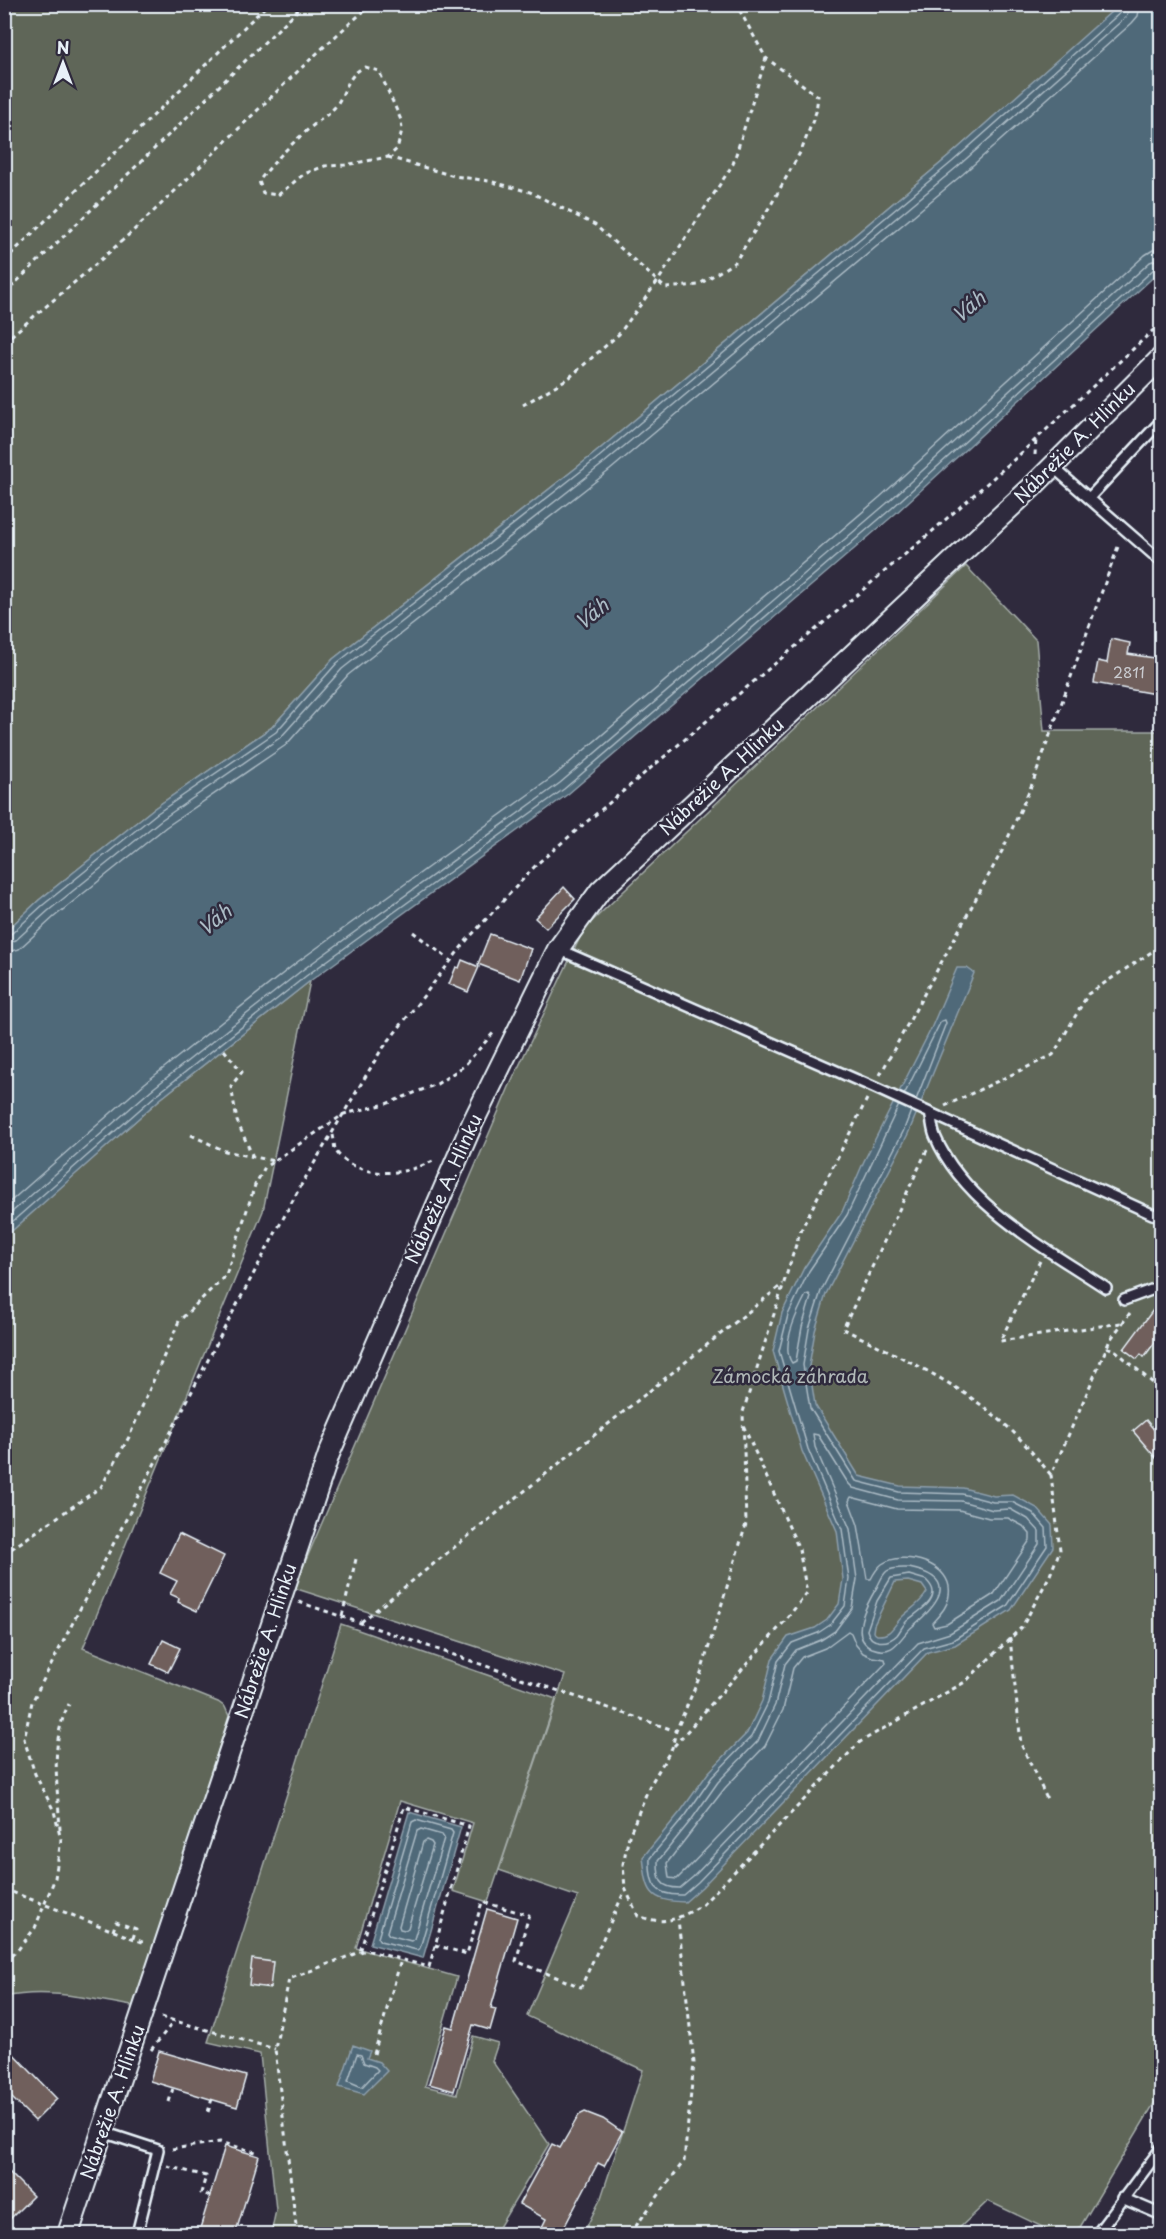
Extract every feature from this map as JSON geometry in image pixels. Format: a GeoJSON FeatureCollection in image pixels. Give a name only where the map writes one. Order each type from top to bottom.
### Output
{"type":"FeatureCollection","features":[{"type":"Feature","properties":{"kind":"street","name":"Nábrežie A. Hlinku"},"geometry":{"type":"LineString","coordinates":[[68,2235],[329,1454],[462,1146],[558,949],[600,891],[1053,467],[1160,358]]}},
{"type":"Feature","properties":{"kind":"lane"},"geometry":{"type":"LineString","coordinates":[[1160,358],[1161,380]]}},
{"type":"Feature","properties":{"kind":"lane"},"geometry":{"type":"LineString","coordinates":[[1089,498],[1161,420]]}},
{"type":"Feature","properties":{"kind":"lane"},"geometry":{"type":"LineString","coordinates":[[1053,467],[1161,562]]}},
{"type":"Feature","properties":{"kind":"lane"},"geometry":{"type":"LineString","coordinates":[[558,949],[873,1087],[1152,1214],[1161,1216]]}},
{"type":"Feature","properties":{"kind":"lane"},"geometry":{"type":"LineString","coordinates":[[927,1112],[934,1135],[956,1172],[993,1210],[1106,1288]]}},
{"type":"Feature","properties":{"kind":"lane"},"geometry":{"type":"LineString","coordinates":[[1124,1300],[1161,1286]]}},
{"type":"Feature","properties":{"kind":"lane"},"geometry":{"type":"LineString","coordinates":[[103,2132],[158,2150],[137,2235]]}},
{"type":"Feature","properties":{"kind":"lane"},"geometry":{"type":"LineString","coordinates":[[1097,2235],[1161,2147]]}},
{"type":"Feature","properties":{"kind":"lane"},"geometry":{"type":"LineString","coordinates":[[1122,2198],[1161,2216]]}},
{"type":"Feature","properties":{"kind":"path"},"geometry":{"type":"LineString","coordinates":[[4,261],[268,4]]}},
{"type":"Feature","properties":{"kind":"path"},"geometry":{"type":"LineString","coordinates":[[4,294],[304,4]]}},
{"type":"Feature","properties":{"kind":"path"},"geometry":{"type":"LineString","coordinates":[[4,342],[155,210],[258,107],[372,4]]}},
{"type":"Feature","properties":{"kind":"path"},"geometry":{"type":"LineString","coordinates":[[388,157],[397,149],[402,130],[401,120],[379,71],[365,67],[358,70],[348,80],[341,99],[332,110],[272,164],[259,181],[263,193],[278,195],[304,174],[325,166],[345,165],[388,157],[454,176],[489,181],[530,192],[595,225],[666,288],[698,285],[735,262],[802,149],[816,112],[818,96],[766,58],[736,4]]}},
{"type":"Feature","properties":{"kind":"path"},"geometry":{"type":"LineString","coordinates":[[523,405],[570,376],[619,334],[658,281],[733,164],[766,58]]}},
{"type":"Feature","properties":{"kind":"path"},"geometry":{"type":"LineString","coordinates":[[61,1837],[54,1811],[35,1774],[24,1738],[32,1702],[225,1327],[300,1187],[380,1052],[467,940],[544,858],[928,535],[1036,439],[1161,322]]}},
{"type":"Feature","properties":{"kind":"path"},"geometry":{"type":"LineString","coordinates":[[1031,459],[1037,453],[1036,439]]}},
{"type":"Feature","properties":{"kind":"path"},"geometry":{"type":"LineString","coordinates":[[672,1748],[676,1731],[700,1676],[746,1524],[742,1412],[800,1232],[873,1087],[1008,839],[1033,782],[1125,530]]}},
{"type":"Feature","properties":{"kind":"path"},"geometry":{"type":"LineString","coordinates":[[413,932],[451,961]]}},
{"type":"Feature","properties":{"kind":"path"},"geometry":{"type":"LineString","coordinates":[[927,1112],[1053,1055],[1088,994],[1161,945]]}},
{"type":"Feature","properties":{"kind":"path"},"geometry":{"type":"LineString","coordinates":[[4,1554],[101,1487],[129,1437],[179,1321],[226,1275],[255,1185],[265,1167],[344,1114],[386,1104],[437,1084],[464,1066],[500,1026]]}},
{"type":"Feature","properties":{"kind":"path"},"geometry":{"type":"LineString","coordinates":[[224,1050],[242,1072],[231,1086],[237,1121],[253,1157]]}},
{"type":"Feature","properties":{"kind":"path"},"geometry":{"type":"LineString","coordinates":[[333,1133],[336,1150],[346,1162],[373,1173],[392,1174],[427,1164],[462,1146]]}},
{"type":"Feature","properties":{"kind":"path"},"geometry":{"type":"LineString","coordinates":[[191,1135],[225,1151],[274,1161]]}},
{"type":"Feature","properties":{"kind":"path"},"geometry":{"type":"LineString","coordinates":[[934,1135],[843,1329],[905,1358],[983,1408],[1017,1436],[1051,1475]]}},
{"type":"Feature","properties":{"kind":"path"},"geometry":{"type":"LineString","coordinates":[[1047,1249],[1000,1341],[1122,1322]]}},
{"type":"Feature","properties":{"kind":"path"},"geometry":{"type":"LineString","coordinates":[[361,1622],[784,1283]]}},
{"type":"Feature","properties":{"kind":"path"},"geometry":{"type":"LineString","coordinates":[[743,1424],[799,1549],[807,1593],[672,1748],[649,1787],[629,1836],[623,1864],[625,1888],[638,1916],[655,1922],[678,1919],[702,1905],[860,1742],[965,1682],[1022,1627],[1050,1575],[1060,1550],[1051,1475],[1107,1347],[1122,1322],[1134,1308]]}},
{"type":"Feature","properties":{"kind":"path"},"geometry":{"type":"LineString","coordinates":[[1107,1347],[1116,1351],[1161,1391]]}},
{"type":"Feature","properties":{"kind":"path"},"geometry":{"type":"LineString","coordinates":[[342,1616],[357,1555]]}},
{"type":"Feature","properties":{"kind":"path"},"geometry":{"type":"LineString","coordinates":[[280,1597],[361,1622],[676,1731]]}},
{"type":"Feature","properties":{"kind":"path"},"geometry":{"type":"LineString","coordinates":[[1010,1638],[1021,1744],[1048,1801]]}},
{"type":"Feature","properties":{"kind":"path"},"geometry":{"type":"LineString","coordinates":[[4,1961],[17,1951],[35,1928],[55,1878],[61,1837],[57,1741],[61,1719],[69,1704]]}},
{"type":"Feature","properties":{"kind":"path"},"geometry":{"type":"LineString","coordinates":[[297,2235],[274,2049],[289,1979],[366,1950],[429,1968],[469,1826],[404,1807],[360,1952]]}},
{"type":"Feature","properties":{"kind":"path"},"geometry":{"type":"LineString","coordinates":[[435,1945],[466,1954],[482,1902],[529,1915],[516,1961],[580,1987],[625,1888]]}},
{"type":"Feature","properties":{"kind":"path"},"geometry":{"type":"LineString","coordinates":[[4,1889],[133,1938],[136,1929],[116,1922],[112,1930]]}},
{"type":"Feature","properties":{"kind":"path"},"geometry":{"type":"LineString","coordinates":[[630,2235],[684,2161],[694,2063],[678,1919]]}},
{"type":"Feature","properties":{"kind":"path"},"geometry":{"type":"LineString","coordinates":[[374,2054],[401,1960]]}},
{"type":"Feature","properties":{"kind":"path"},"geometry":{"type":"LineString","coordinates":[[174,2021],[274,2049]]}},
{"type":"Feature","properties":{"kind":"path"},"geometry":{"type":"LineString","coordinates":[[169,2102],[173,2088]]}},
{"type":"Feature","properties":{"kind":"path"},"geometry":{"type":"LineString","coordinates":[[208,2112],[212,2099]]}},
{"type":"Feature","properties":{"kind":"path"},"geometry":{"type":"LineString","coordinates":[[158,2150],[220,2142],[259,2153]]}},
{"type":"Feature","properties":{"kind":"path"},"geometry":{"type":"LineString","coordinates":[[155,2163],[206,2176],[201,2193],[210,2196]]}},
{"type":"Feature","properties":{"kind":"green space"},"geometry":{"type":"Polygon","coordinates":[[[5,5],[1120,5],[948,157],[595,453],[333,659],[272,727],[153,809],[39,900],[5,932],[5,5]]]}},
{"type":"Feature","properties":{"kind":"green space","name":"Zámocká záhrada"},"geometry":{"type":"Polygon","coordinates":[[[966,566],[1036,640],[1044,731],[1161,731],[1161,2092],[1076,2234],[1057,2234],[988,2201],[953,2234],[583,2234],[601,2198],[643,2070],[527,2016],[578,1897],[499,1870],[565,1675],[294,1588],[509,1087],[584,929],[966,566]]]}},
{"type":"Feature","properties":{"kind":"green space"},"geometry":{"type":"Polygon","coordinates":[[[310,981],[263,1211],[83,1648],[218,1702],[225,1707],[229,1716],[138,2007],[55,1994],[21,1994],[5,1997],[4,1237],[159,1100],[310,981]]]}},
{"type":"Feature","properties":{"kind":"green space"},"geometry":{"type":"Polygon","coordinates":[[[341,1624],[556,1699],[488,1902],[453,1891],[473,1823],[400,1801],[356,1948],[457,1977],[425,2086],[457,2094],[473,2036],[498,2043],[492,2061],[549,2144],[495,2234],[271,2234],[276,2210],[260,2054],[208,2042],[341,1624]]]}},
{"type":"Feature","properties":{"kind":"water","name":"Váh"},"geometry":{"type":"Polygon","coordinates":[[[1120,4],[1161,5],[1161,270],[895,514],[568,794],[310,981],[159,1100],[5,1237],[5,932],[39,900],[153,809],[272,727],[333,659],[595,453],[948,157],[1120,4]]]}},
{"type":"Feature","properties":{"kind":"water"},"geometry":{"type":"Polygon","coordinates":[[[957,968],[967,968],[974,973],[908,1134],[826,1294],[815,1331],[809,1366],[815,1405],[859,1476],[900,1486],[963,1488],[994,1496],[1013,1495],[1037,1508],[1052,1525],[1053,1547],[1011,1610],[955,1645],[928,1652],[702,1887],[685,1902],[663,1899],[652,1892],[648,1886],[643,1857],[681,1811],[708,1773],[747,1733],[762,1701],[772,1659],[788,1637],[815,1628],[827,1620],[839,1604],[843,1579],[837,1531],[802,1451],[773,1351],[782,1313],[804,1268],[842,1212],[864,1161],[930,1031],[957,968]],[[908,1581],[895,1582],[874,1625],[873,1632],[882,1635],[892,1629],[925,1596],[927,1592],[922,1585],[908,1581]]]}},
{"type":"Feature","properties":{"kind":"water"},"geometry":{"type":"Polygon","coordinates":[[[409,1812],[461,1827],[423,1958],[370,1944],[409,1812]]]}},
{"type":"Feature","properties":{"kind":"water"},"geometry":{"type":"Polygon","coordinates":[[[353,2045],[370,2051],[367,2058],[379,2062],[387,2071],[364,2094],[339,2087],[353,2045]]]}},
{"type":"Feature","properties":{"kind":"building"},"geometry":{"type":"Polygon","coordinates":[[[1111,639],[1130,643],[1128,654],[1161,659],[1161,695],[1094,683],[1098,661],[1107,663],[1111,639]]]}},
{"type":"Feature","properties":{"kind":"building"},"geometry":{"type":"Polygon","coordinates":[[[564,887],[575,899],[546,928],[535,918],[564,887]]]}},
{"type":"Feature","properties":{"kind":"building"},"geometry":{"type":"Polygon","coordinates":[[[490,934],[531,949],[520,980],[478,964],[490,934]]]}},
{"type":"Feature","properties":{"kind":"building"},"geometry":{"type":"Polygon","coordinates":[[[462,960],[479,967],[468,992],[449,984],[456,967],[459,968],[462,960]]]}},
{"type":"Feature","properties":{"kind":"building"},"geometry":{"type":"Polygon","coordinates":[[[1153,1310],[1161,1316],[1161,1334],[1144,1357],[1141,1354],[1137,1359],[1124,1349],[1153,1310]]]}},
{"type":"Feature","properties":{"kind":"building"},"geometry":{"type":"Polygon","coordinates":[[[1146,1420],[1161,1438],[1161,1464],[1133,1431],[1146,1420]]]}},
{"type":"Feature","properties":{"kind":"building"},"geometry":{"type":"Polygon","coordinates":[[[179,1534],[224,1556],[197,1611],[178,1602],[179,1598],[170,1594],[177,1581],[160,1573],[179,1534]]]}},
{"type":"Feature","properties":{"kind":"building"},"geometry":{"type":"Polygon","coordinates":[[[163,1640],[180,1648],[168,1672],[151,1664],[163,1640]]]}},
{"type":"Feature","properties":{"kind":"building"},"geometry":{"type":"Polygon","coordinates":[[[487,1909],[517,1918],[491,2008],[496,2009],[490,2030],[473,2025],[454,2091],[429,2084],[446,2026],[453,2028],[487,1909]]]}},
{"type":"Feature","properties":{"kind":"building"},"geometry":{"type":"Polygon","coordinates":[[[252,1959],[273,1962],[270,1988],[249,1985],[252,1959]]]}},
{"type":"Feature","properties":{"kind":"building"},"geometry":{"type":"Polygon","coordinates":[[[4,2044],[57,2099],[35,2121],[4,2090],[4,2044]]]}},
{"type":"Feature","properties":{"kind":"building"},"geometry":{"type":"Polygon","coordinates":[[[159,2051],[246,2076],[237,2107],[150,2081],[159,2051]]]}},
{"type":"Feature","properties":{"kind":"building"},"geometry":{"type":"Polygon","coordinates":[[[585,2112],[603,2119],[622,2132],[604,2166],[598,2163],[560,2235],[538,2235],[546,2219],[519,2204],[552,2144],[560,2148],[579,2115],[585,2112]]]}},
{"type":"Feature","properties":{"kind":"building"},"geometry":{"type":"Polygon","coordinates":[[[225,2146],[259,2156],[235,2235],[198,2235],[225,2146]]]}},
{"type":"Feature","properties":{"kind":"building"},"geometry":{"type":"Polygon","coordinates":[[[4,2167],[33,2196],[4,2225],[4,2167]]]}}]}
